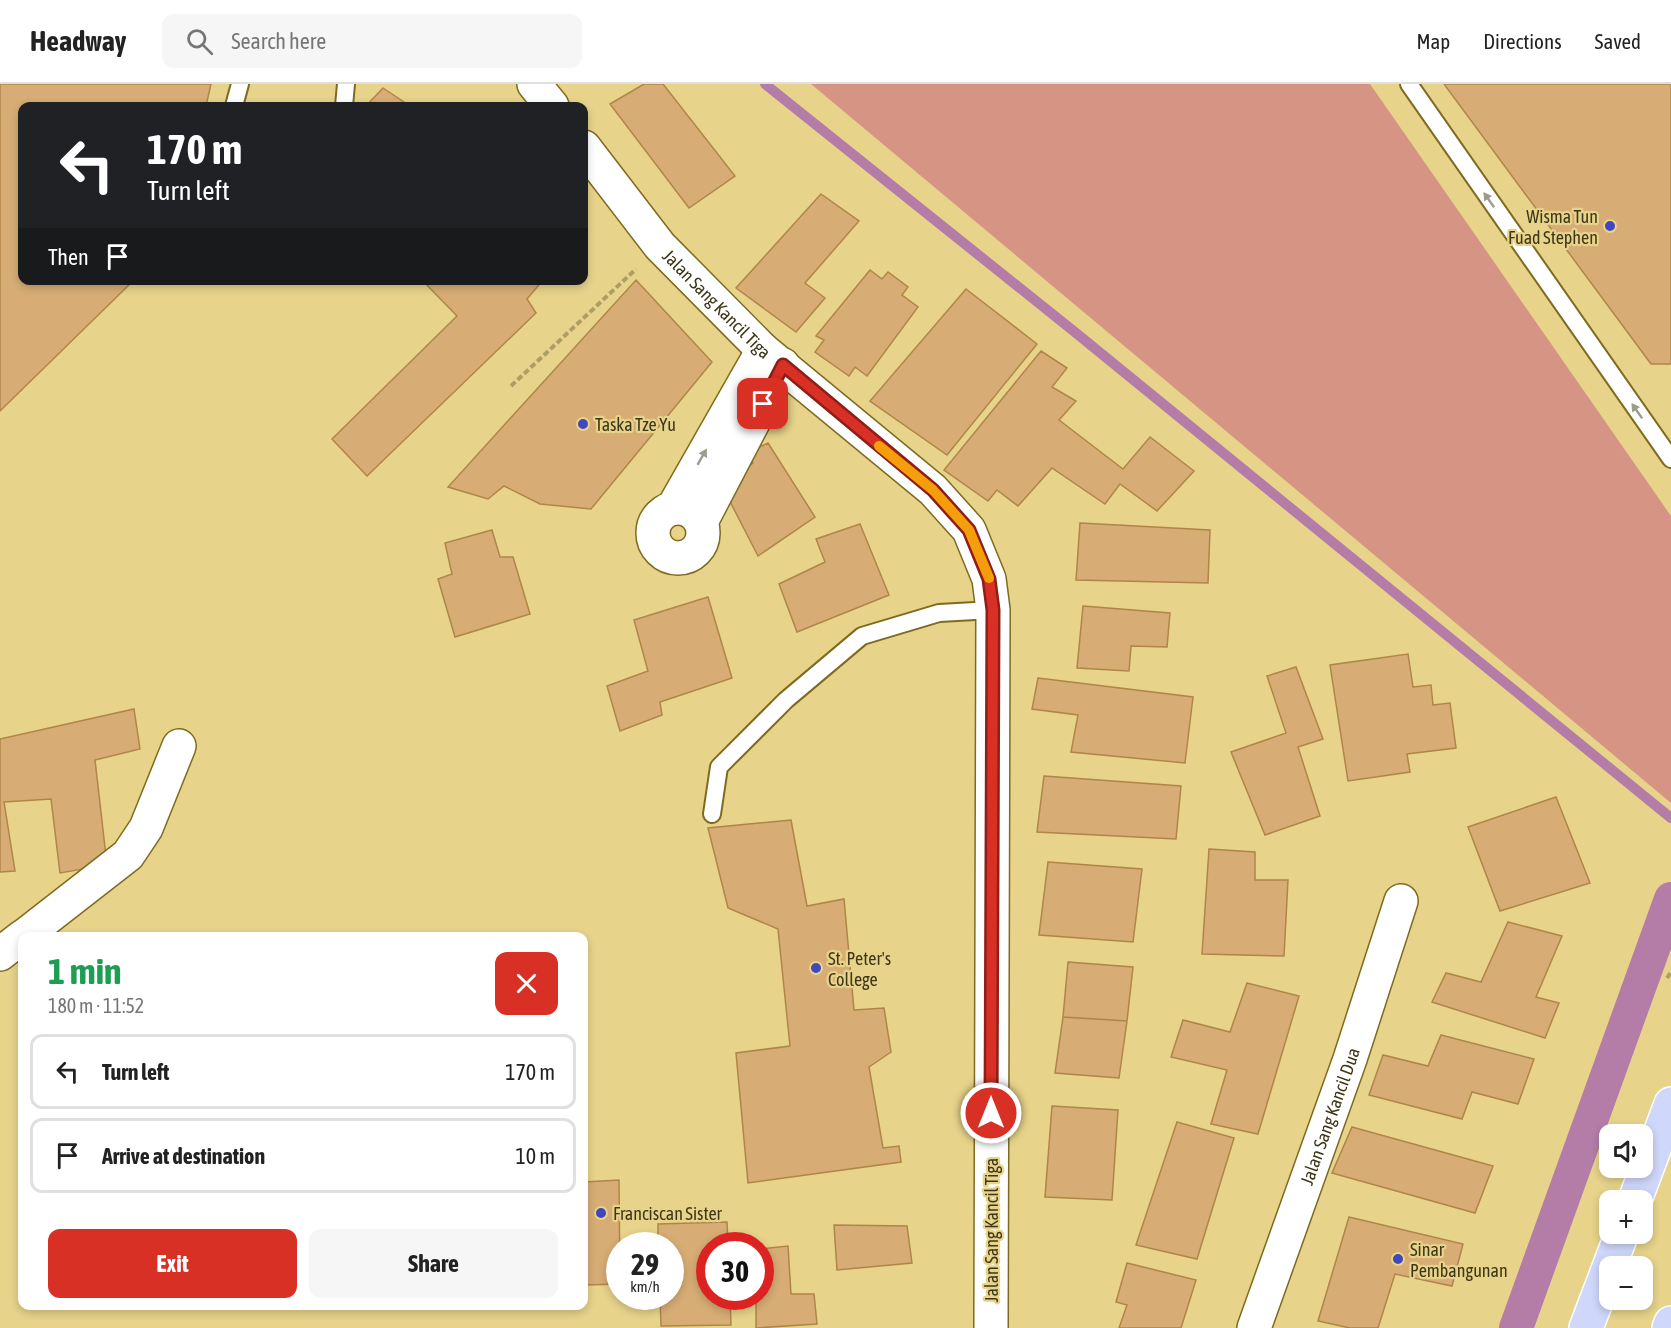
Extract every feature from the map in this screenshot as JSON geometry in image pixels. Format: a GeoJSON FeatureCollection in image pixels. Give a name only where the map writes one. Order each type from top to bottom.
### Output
{"type":"FeatureCollection","features":[{"type":"Feature","properties":{"kind":"main road"},"geometry":{"type":"LineString","coordinates":[[1639,1190],[1671,1104]]}},
{"type":"Feature","properties":{"kind":"main road"},"geometry":{"type":"LineString","coordinates":[[1586,1328],[1618,1244]]}},
{"type":"Feature","properties":{"kind":"main road"},"geometry":{"type":"LineString","coordinates":[[1669,1328],[1671,1323]]}},
{"type":"Feature","properties":{"kind":"street"},"geometry":{"type":"LineString","coordinates":[[534,84],[549,102]]}},
{"type":"Feature","properties":{"kind":"street","name":"Jalan Sang Kancil Tiga"},"geometry":{"type":"LineString","coordinates":[[588,152],[660,246],[773,358],[933,490],[969,530],[989,579],[993,610],[991,1328]]}},
{"type":"Feature","properties":{"kind":"street"},"geometry":{"type":"LineString","coordinates":[[687,515],[773,358]]}},
{"type":"Feature","properties":{"kind":"street"},"geometry":{"type":"LineString","coordinates":[[29,932],[128,855],[146,828],[179,746]]}},
{"type":"Feature","properties":{"kind":"street","name":"Jalan Sang Kancil Dua"},"geometry":{"type":"LineString","coordinates":[[1254,1328],[1350,1059],[1401,902]]}},
{"type":"Feature","properties":{"kind":"street"},"geometry":{"type":"LineString","coordinates":[[0,954],[18,941]]}},
{"type":"Feature","properties":{"kind":"lane"},"geometry":{"type":"LineString","coordinates":[[235,102],[240,84]]}},
{"type":"Feature","properties":{"kind":"lane"},"geometry":{"type":"LineString","coordinates":[[344,102],[346,84]]}},
{"type":"Feature","properties":{"kind":"lane"},"geometry":{"type":"LineString","coordinates":[[1408,84],[1671,459]]}},
{"type":"Feature","properties":{"kind":"lane"},"geometry":{"type":"LineString","coordinates":[[712,814],[719,766],[786,700],[862,636],[939,613],[993,610]]}},
{"type":"Feature","properties":{"kind":"path"},"geometry":{"type":"LineString","coordinates":[[511,386],[660,246]]}},
{"type":"Feature","properties":{"kind":"path"},"geometry":{"type":"LineString","coordinates":[[1667,978],[1671,972]]}},
{"type":"Feature","properties":{"kind":"shaded area"},"geometry":{"type":"Polygon","coordinates":[[[811,84],[1370,84],[1671,516],[1671,803],[811,84]]]}},
{"type":"Feature","properties":{"kind":"building"},"geometry":{"type":"Polygon","coordinates":[[[0,84],[211,84],[207,102],[18,102],[18,285],[129,285],[0,411],[0,84]]]}},
{"type":"Feature","properties":{"kind":"building"},"geometry":{"type":"Polygon","coordinates":[[[644,84],[663,84],[735,176],[689,208],[610,104],[644,84]]]}},
{"type":"Feature","properties":{"kind":"building","name":"Wisma Tun Fuad Stephen"},"geometry":{"type":"Polygon","coordinates":[[[1444,84],[1671,84],[1671,364],[1651,364],[1444,84]]]}},
{"type":"Feature","properties":{"kind":"building"},"geometry":{"type":"Polygon","coordinates":[[[383,88],[404,102],[370,102],[383,88]]]}},
{"type":"Feature","properties":{"kind":"building"},"geometry":{"type":"Polygon","coordinates":[[[821,194],[859,221],[805,283],[825,298],[796,332],[736,288],[821,194]]]}},
{"type":"Feature","properties":{"kind":"building"},"geometry":{"type":"Polygon","coordinates":[[[870,270],[882,279],[888,272],[908,287],[902,295],[918,307],[867,376],[855,367],[849,376],[815,352],[824,340],[816,336],[870,270]]]}},
{"type":"Feature","properties":{"kind":"building","name":"Taska Tze Yu"},"geometry":{"type":"Polygon","coordinates":[[[636,280],[712,362],[591,509],[540,504],[504,486],[488,499],[448,487],[636,280]]]}},
{"type":"Feature","properties":{"kind":"building"},"geometry":{"type":"Polygon","coordinates":[[[427,285],[539,285],[527,299],[536,313],[367,476],[332,439],[457,316],[427,285]]]}},
{"type":"Feature","properties":{"kind":"building"},"geometry":{"type":"Polygon","coordinates":[[[966,289],[1037,344],[947,455],[870,401],[966,289]]]}},
{"type":"Feature","properties":{"kind":"building"},"geometry":{"type":"Polygon","coordinates":[[[1041,351],[1067,368],[1052,387],[1076,401],[1059,420],[1123,469],[1150,437],[1194,471],[1157,511],[1120,484],[1105,504],[1052,468],[1018,506],[997,490],[988,501],[944,470],[1041,351]]]}},
{"type":"Feature","properties":{"kind":"building"},"geometry":{"type":"Polygon","coordinates":[[[768,443],[815,517],[758,556],[722,486],[753,463],[747,453],[768,443]]]}},
{"type":"Feature","properties":{"kind":"building"},"geometry":{"type":"Polygon","coordinates":[[[1080,523],[1210,530],[1208,583],[1076,580],[1080,523]]]}},
{"type":"Feature","properties":{"kind":"building"},"geometry":{"type":"Polygon","coordinates":[[[860,524],[889,595],[797,632],[779,584],[825,562],[816,539],[860,524]]]}},
{"type":"Feature","properties":{"kind":"building"},"geometry":{"type":"Polygon","coordinates":[[[492,530],[500,557],[513,557],[530,614],[455,637],[438,579],[452,574],[445,543],[492,530]]]}},
{"type":"Feature","properties":{"kind":"building"},"geometry":{"type":"Polygon","coordinates":[[[708,597],[732,678],[660,702],[662,715],[620,731],[607,686],[648,671],[634,620],[708,597]]]}},
{"type":"Feature","properties":{"kind":"building"},"geometry":{"type":"Polygon","coordinates":[[[1083,606],[1170,613],[1167,647],[1131,646],[1129,671],[1077,668],[1083,606]]]}},
{"type":"Feature","properties":{"kind":"building"},"geometry":{"type":"Polygon","coordinates":[[[1408,654],[1413,687],[1431,685],[1433,705],[1450,703],[1456,748],[1407,754],[1410,772],[1348,781],[1330,665],[1408,654]]]}},
{"type":"Feature","properties":{"kind":"building"},"geometry":{"type":"Polygon","coordinates":[[[1296,667],[1323,739],[1298,747],[1320,816],[1265,835],[1231,752],[1286,733],[1267,676],[1296,667]]]}},
{"type":"Feature","properties":{"kind":"building"},"geometry":{"type":"Polygon","coordinates":[[[1038,678],[1193,697],[1185,763],[1071,752],[1078,715],[1032,709],[1038,678]]]}},
{"type":"Feature","properties":{"kind":"building"},"geometry":{"type":"Polygon","coordinates":[[[134,709],[140,749],[95,760],[107,865],[60,873],[51,799],[4,802],[15,871],[0,872],[0,739],[134,709]]]}},
{"type":"Feature","properties":{"kind":"building"},"geometry":{"type":"Polygon","coordinates":[[[1044,776],[1181,786],[1176,839],[1037,832],[1044,776]]]}},
{"type":"Feature","properties":{"kind":"building"},"geometry":{"type":"Polygon","coordinates":[[[1556,797],[1590,883],[1500,911],[1468,827],[1556,797]]]}},
{"type":"Feature","properties":{"kind":"building","name":"St. Peter's College"},"geometry":{"type":"Polygon","coordinates":[[[791,820],[807,906],[844,899],[854,1010],[884,1008],[891,1052],[869,1067],[883,1148],[899,1146],[901,1162],[748,1183],[736,1053],[790,1046],[778,929],[728,908],[708,828],[791,820]]]}},
{"type":"Feature","properties":{"kind":"building"},"geometry":{"type":"Polygon","coordinates":[[[1209,849],[1255,852],[1255,880],[1288,880],[1284,956],[1202,954],[1209,849]]]}},
{"type":"Feature","properties":{"kind":"building"},"geometry":{"type":"Polygon","coordinates":[[[1048,862],[1142,869],[1133,942],[1039,935],[1048,862]]]}},
{"type":"Feature","properties":{"kind":"building"},"geometry":{"type":"Polygon","coordinates":[[[1508,922],[1562,936],[1536,997],[1559,1003],[1545,1038],[1432,1002],[1446,973],[1481,982],[1508,922]]]}},
{"type":"Feature","properties":{"kind":"building"},"geometry":{"type":"Polygon","coordinates":[[[1068,962],[1133,967],[1127,1021],[1063,1017],[1068,962]]]}},
{"type":"Feature","properties":{"kind":"building"},"geometry":{"type":"Polygon","coordinates":[[[1247,983],[1299,996],[1258,1134],[1211,1124],[1227,1070],[1171,1057],[1183,1020],[1230,1032],[1247,983]]]}},
{"type":"Feature","properties":{"kind":"building"},"geometry":{"type":"Polygon","coordinates":[[[1063,1017],[1127,1021],[1119,1078],[1055,1073],[1063,1017]]]}},
{"type":"Feature","properties":{"kind":"building"},"geometry":{"type":"Polygon","coordinates":[[[1441,1035],[1534,1059],[1518,1104],[1472,1092],[1462,1119],[1369,1095],[1383,1055],[1428,1066],[1441,1035]]]}},
{"type":"Feature","properties":{"kind":"building"},"geometry":{"type":"Polygon","coordinates":[[[1052,1106],[1118,1110],[1112,1200],[1045,1197],[1052,1106]]]}},
{"type":"Feature","properties":{"kind":"building"},"geometry":{"type":"Polygon","coordinates":[[[1177,1122],[1234,1138],[1197,1259],[1136,1245],[1177,1122]]]}},
{"type":"Feature","properties":{"kind":"building"},"geometry":{"type":"Polygon","coordinates":[[[1352,1127],[1493,1166],[1475,1213],[1332,1173],[1352,1127]]]}},
{"type":"Feature","properties":{"kind":"building","name":"Franciscan Sister"},"geometry":{"type":"Polygon","coordinates":[[[619,1180],[620,1232],[606,1232],[606,1284],[588,1285],[588,1182],[619,1180]]]}},
{"type":"Feature","properties":{"kind":"building","name":"Sinar Pembangunan"},"geometry":{"type":"Polygon","coordinates":[[[1349,1217],[1463,1244],[1452,1286],[1395,1274],[1378,1328],[1350,1328],[1318,1321],[1349,1217]]]}},
{"type":"Feature","properties":{"kind":"building"},"geometry":{"type":"Polygon","coordinates":[[[727,1222],[727,1232],[696,1232],[696,1310],[730,1310],[731,1325],[661,1326],[660,1310],[684,1310],[684,1232],[658,1232],[658,1224],[727,1222]]]}},
{"type":"Feature","properties":{"kind":"building"},"geometry":{"type":"Polygon","coordinates":[[[834,1225],[907,1226],[912,1263],[837,1270],[834,1225]]]}},
{"type":"Feature","properties":{"kind":"building"},"geometry":{"type":"Polygon","coordinates":[[[788,1246],[791,1294],[814,1294],[817,1324],[756,1328],[756,1310],[774,1310],[774,1248],[788,1246]]]}},
{"type":"Feature","properties":{"kind":"building"},"geometry":{"type":"Polygon","coordinates":[[[1127,1263],[1196,1280],[1181,1328],[1119,1328],[1127,1305],[1116,1302],[1127,1263]]]}},
{"type":"Feature","properties":{"kind":"waterway"},"geometry":{"type":"LineString","coordinates":[[765,84],[1076,333],[1671,818]]}},
{"type":"Feature","properties":{"kind":"waterway"},"geometry":{"type":"LineString","coordinates":[[1516,1328],[1671,899]]}},
{"type":"Feature","properties":{"kind":"slow traffic"},"geometry":{"type":"LineString","coordinates":[[879,446],[933,490],[969,530],[989,578]]}},
{"type":"Feature","properties":{"kind":"place","name":"Wisma Tun Fuad Stephen"},"geometry":{"type":"Point","coordinates":[1610,226]}},
{"type":"Feature","properties":{"kind":"place","name":"Taska Tze Yu"},"geometry":{"type":"Point","coordinates":[583,424]}},
{"type":"Feature","properties":{"kind":"place","name":"St. Peter's College"},"geometry":{"type":"Point","coordinates":[816,968]}},
{"type":"Feature","properties":{"kind":"place","name":"Franciscan Sister"},"geometry":{"type":"Point","coordinates":[601,1213]}},
{"type":"Feature","properties":{"kind":"place","name":"Sinar Pembangunan"},"geometry":{"type":"Point","coordinates":[1398,1259]}},
{"type":"Feature","properties":{"kind":"route"},"geometry":{"type":"LineString","coordinates":[[763,404],[783,365],[933,490],[969,530],[989,579],[993,610],[991,1113]]}}]}
